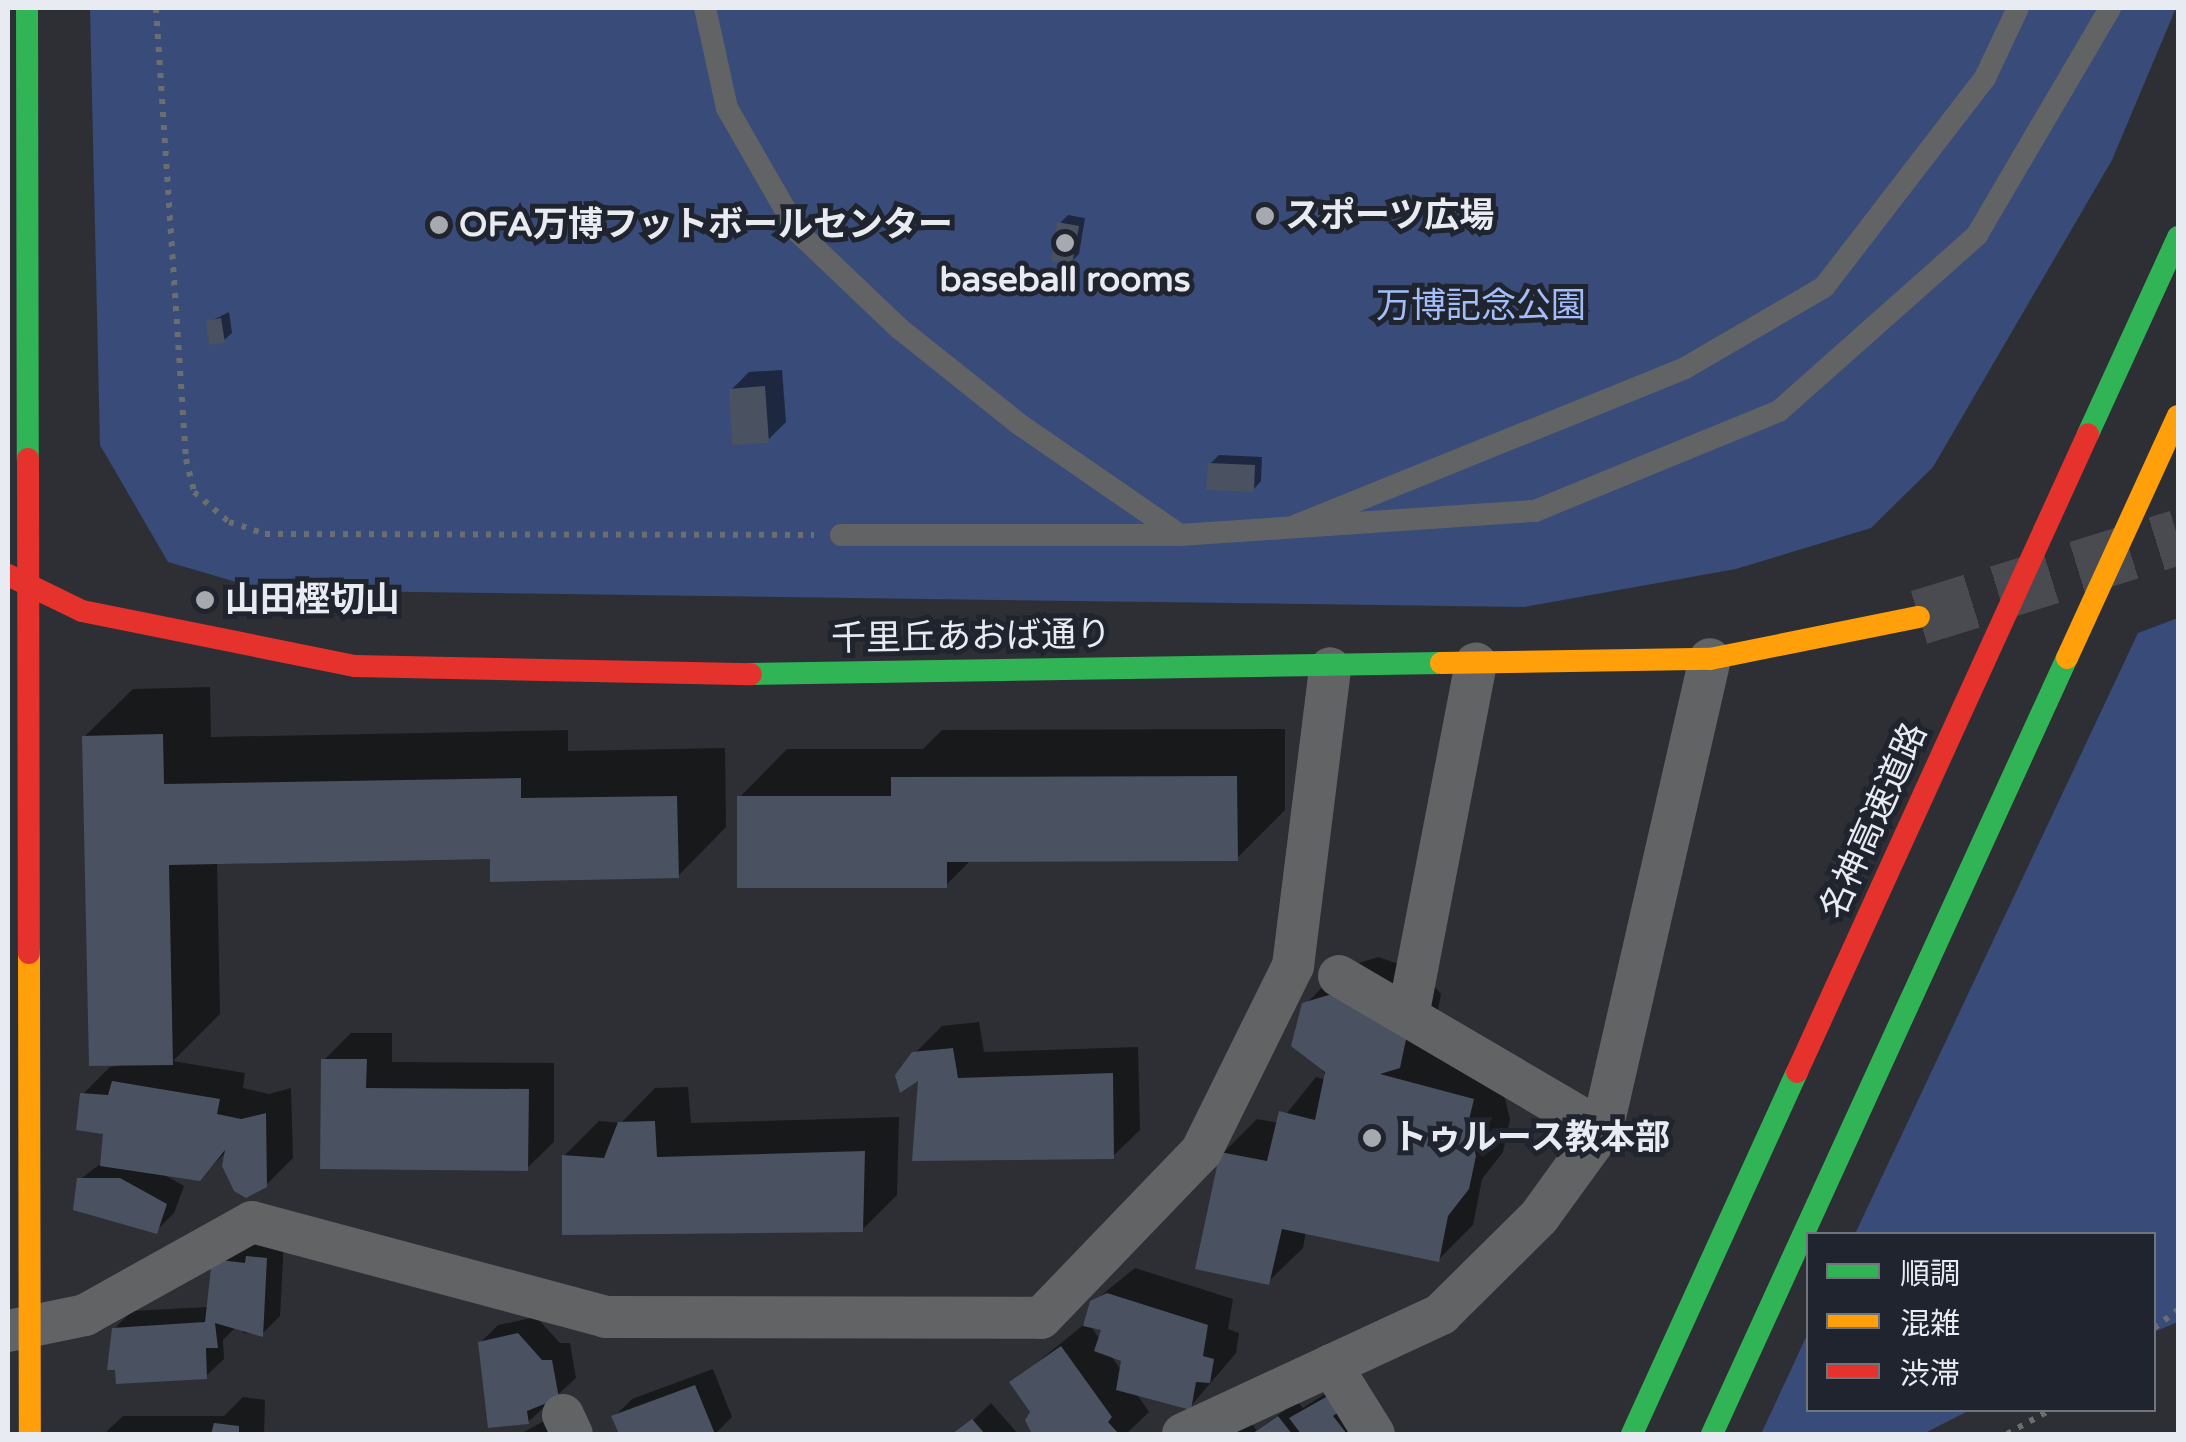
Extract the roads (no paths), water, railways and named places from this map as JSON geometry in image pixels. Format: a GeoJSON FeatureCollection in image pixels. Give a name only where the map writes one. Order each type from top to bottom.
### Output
{"type":"FeatureCollection","features":[{"type":"Feature","properties":{"kind":"main road"},"geometry":{"type":"LineString","coordinates":[[27,8],[30,586],[19,1330],[30,1434]]}},
{"type":"Feature","properties":{"kind":"main road","name":"名神高速道路"},"geometry":{"type":"LineString","coordinates":[[1632,1434],[2178,237]]}},
{"type":"Feature","properties":{"kind":"main road"},"geometry":{"type":"LineString","coordinates":[[1712,1434],[2178,416]]}},
{"type":"Feature","properties":{"kind":"main road","name":"千里丘あおば通り"},"geometry":{"type":"LineString","coordinates":[[8,575],[82,611],[354,666],[684,676],[1710,659],[1920,616]]}},
{"type":"Feature","properties":{"kind":"street"},"geometry":{"type":"LineString","coordinates":[[1184,1434],[1441,1314],[1540,1217],[1602,1130],[1710,659]]}},
{"type":"Feature","properties":{"kind":"street"},"geometry":{"type":"LineString","coordinates":[[1408,1016],[1476,664]]}},
{"type":"Feature","properties":{"kind":"street"},"geometry":{"type":"LineString","coordinates":[[19,1330],[85,1315],[252,1222],[606,1317],[1041,1318],[1201,1152],[1293,966],[1330,668]]}},
{"type":"Feature","properties":{"kind":"street"},"geometry":{"type":"LineString","coordinates":[[1338,976],[1602,1130]]}},
{"type":"Feature","properties":{"kind":"street"},"geometry":{"type":"LineString","coordinates":[[1331,1365],[1374,1434]]}},
{"type":"Feature","properties":{"kind":"lane"},"geometry":{"type":"LineString","coordinates":[[705,8],[727,108],[798,232],[900,329],[1019,424],[1180,535]]}},
{"type":"Feature","properties":{"kind":"lane"},"geometry":{"type":"LineString","coordinates":[[1280,532],[1425,468],[1563,420],[1685,368],[1824,286],[1985,78],[2018,8]]}},
{"type":"Feature","properties":{"kind":"lane"},"geometry":{"type":"LineString","coordinates":[[841,535],[1280,532],[1535,511],[1779,411],[1977,236],[2110,8]]}},
{"type":"Feature","properties":{"kind":"tunnel"},"geometry":{"type":"LineString","coordinates":[[1919,617],[2178,537]]}},
{"type":"Feature","properties":{"kind":"place","name":"スポーツ広場"},"geometry":{"type":"Point","coordinates":[1265,216]}},
{"type":"Feature","properties":{"kind":"place","name":"OFA万博フットボールセンター"},"geometry":{"type":"Point","coordinates":[439,225]}},
{"type":"Feature","properties":{"kind":"place","name":"baseball rooms"},"geometry":{"type":"Point","coordinates":[1065,243]}},
{"type":"Feature","properties":{"kind":"place","name":"山田樫切山"},"geometry":{"type":"Point","coordinates":[205,600]}},
{"type":"Feature","properties":{"kind":"place","name":"トゥルース教本部"},"geometry":{"type":"Point","coordinates":[1372,1138]}},
{"type":"Feature","properties":{"kind":"park label","name":"万博記念公園"},"geometry":{"type":"Point","coordinates":[1481,306]}}]}
